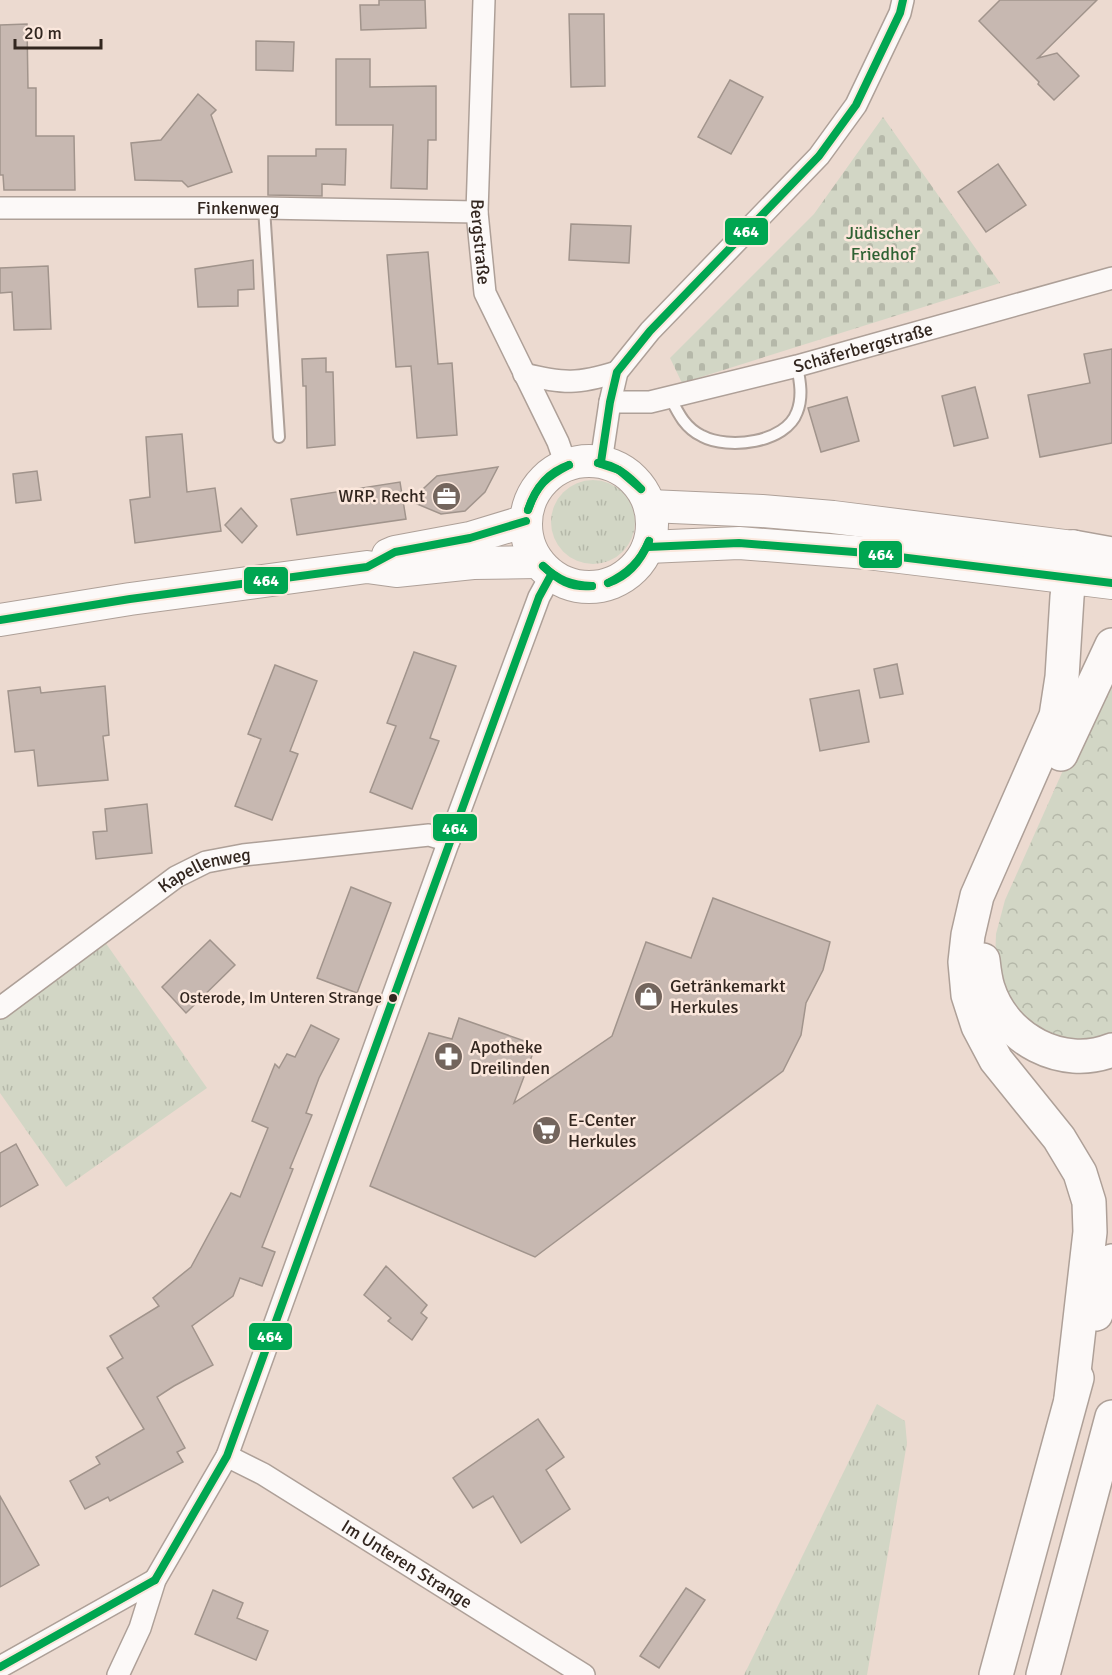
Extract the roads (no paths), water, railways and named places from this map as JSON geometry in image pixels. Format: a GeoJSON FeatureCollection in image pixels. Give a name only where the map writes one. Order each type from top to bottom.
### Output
{"type":"FeatureCollection","features":[{"type":"Feature","properties":{"kind":"main road"},"geometry":{"type":"LineString","coordinates":[[584,461],[601,462],[632,477],[643,491],[650,506],[652,520],[648,547],[640,562],[628,574],[598,587],[582,587],[566,583],[545,569],[529,543],[526,521],[529,503],[538,487],[550,474],[566,465],[584,461]]}},
{"type":"Feature","properties":{"kind":"main road"},"geometry":{"type":"LineString","coordinates":[[650,506],[833,517],[1071,563],[1112,584]]}},
{"type":"Feature","properties":{"kind":"main road"},"geometry":{"type":"LineString","coordinates":[[367,567],[394,552],[471,538],[526,521]]}},
{"type":"Feature","properties":{"kind":"main road"},"geometry":{"type":"LineString","coordinates":[[648,547],[739,543],[867,553],[1071,563],[1112,554]]}},
{"type":"Feature","properties":{"kind":"main road"},"geometry":{"type":"LineString","coordinates":[[0,620],[130,599],[367,567],[396,571],[473,563],[545,569]]}},
{"type":"Feature","properties":{"kind":"main road"},"geometry":{"type":"LineString","coordinates":[[1071,563],[1062,677],[1056,716],[977,896],[968,935],[965,963],[968,995],[978,1026],[996,1060],[1059,1138],[1080,1173],[1089,1202],[1090,1232],[1071,1398]]}},
{"type":"Feature","properties":{"kind":"main road"},"geometry":{"type":"LineString","coordinates":[[1112,645],[992,901],[984,934],[983,961],[988,989],[1001,1014],[1018,1035],[1039,1047],[1065,1057],[1099,1056],[1112,1050]]}},
{"type":"Feature","properties":{"kind":"main road"},"geometry":{"type":"LineString","coordinates":[[996,1675],[1071,1398],[1112,1261]]}},
{"type":"Feature","properties":{"kind":"main road"},"geometry":{"type":"LineString","coordinates":[[1043,1675],[1112,1417]]}},
{"type":"Feature","properties":{"kind":"street","name":"Bergstraße"},"geometry":{"type":"LineString","coordinates":[[484,0],[477,213],[485,293],[558,442],[566,465]]}},
{"type":"Feature","properties":{"kind":"street"},"geometry":{"type":"LineString","coordinates":[[601,462],[617,372],[650,331],[819,156],[856,105],[900,13],[903,0]]}},
{"type":"Feature","properties":{"kind":"street","name":"Finkenweg"},"geometry":{"type":"LineString","coordinates":[[0,208],[264,208],[477,213]]}},
{"type":"Feature","properties":{"kind":"street","name":"Schäferbergstraße"},"geometry":{"type":"LineString","coordinates":[[610,402],[650,402],[797,366],[1112,278]]}},
{"type":"Feature","properties":{"kind":"street"},"geometry":{"type":"LineString","coordinates":[[524,374],[570,383],[617,372]]}},
{"type":"Feature","properties":{"kind":"street"},"geometry":{"type":"LineString","coordinates":[[118,1675],[140,1628],[155,1580],[228,1456],[539,597],[545,569]]}},
{"type":"Feature","properties":{"kind":"street","name":"Kapellenweg"},"geometry":{"type":"LineString","coordinates":[[0,1008],[176,877],[206,862],[243,855],[429,835],[449,841]]}},
{"type":"Feature","properties":{"kind":"street","name":"Im Unteren Strange"},"geometry":{"type":"LineString","coordinates":[[228,1456],[263,1474],[584,1675]]}},
{"type":"Feature","properties":{"kind":"street"},"geometry":{"type":"LineString","coordinates":[[0,1667],[155,1580]]}},
{"type":"Feature","properties":{"kind":"lane"},"geometry":{"type":"LineString","coordinates":[[264,208],[279,437]]}},
{"type":"Feature","properties":{"kind":"lane"},"geometry":{"type":"LineString","coordinates":[[670,397],[683,422],[702,436],[723,442],[747,443],[767,438],[792,422],[798,411],[801,387],[797,366]]}},
{"type":"Feature","properties":{"kind":"place","name":"WRP. Recht"},"geometry":{"type":"Point","coordinates":[446,496]}},
{"type":"Feature","properties":{"kind":"place","name":"Getränkemarkt Herkules"},"geometry":{"type":"Point","coordinates":[649,996]}},
{"type":"Feature","properties":{"kind":"place","name":"Osterode, Im Unteren Strange"},"geometry":{"type":"Point","coordinates":[393,998]}},
{"type":"Feature","properties":{"kind":"place","name":"Apotheke Dreilinden"},"geometry":{"type":"Point","coordinates":[449,1057]}},
{"type":"Feature","properties":{"kind":"place","name":"E-Center Herkules"},"geometry":{"type":"Point","coordinates":[547,1130]}},
{"type":"Feature","properties":{"kind":"park label","name":"Jüdischer Friedhof"},"geometry":{"type":"Point","coordinates":[883,243]}}]}
